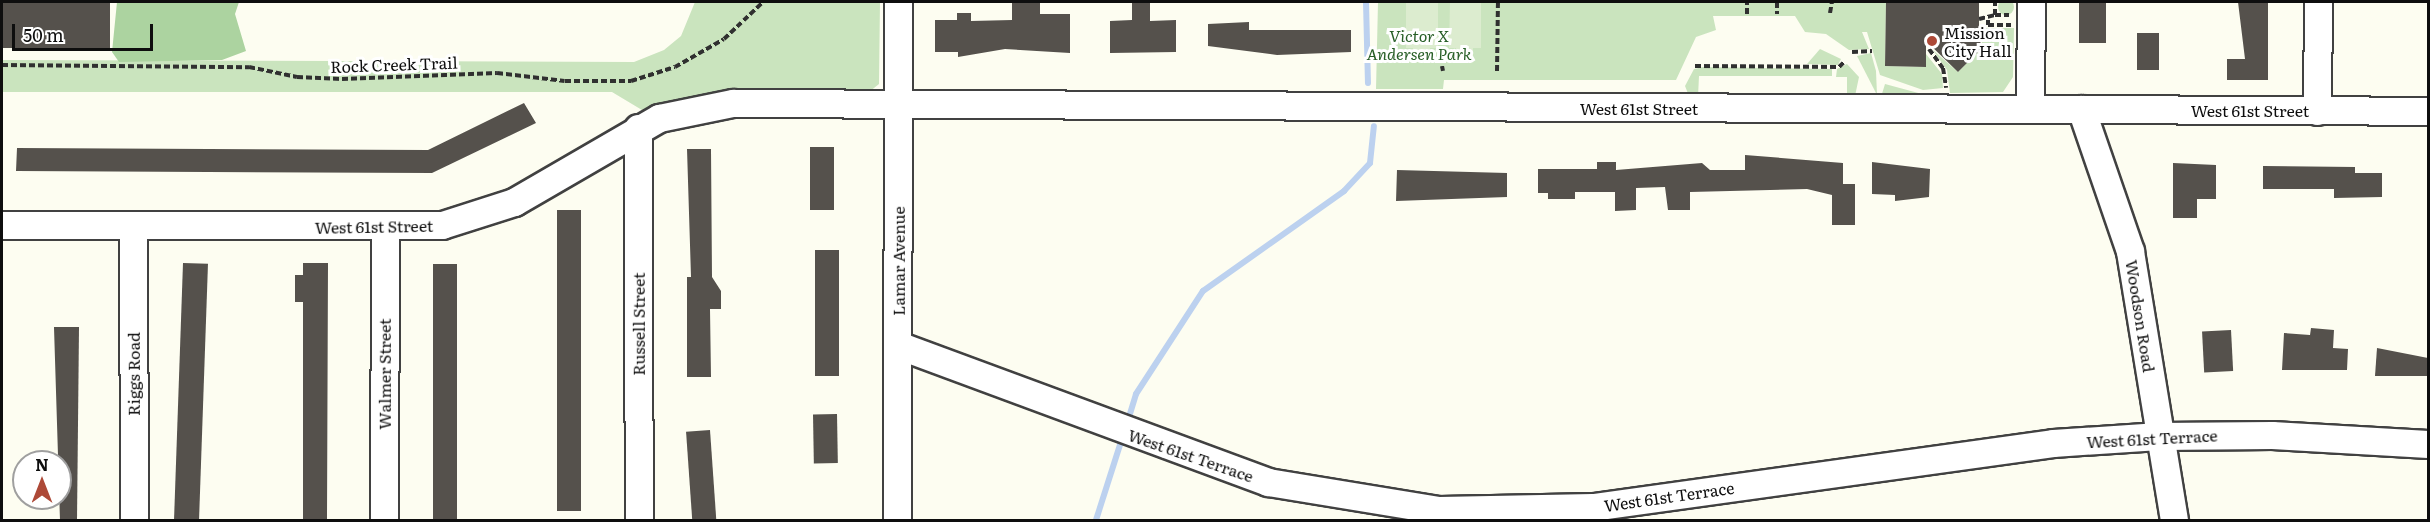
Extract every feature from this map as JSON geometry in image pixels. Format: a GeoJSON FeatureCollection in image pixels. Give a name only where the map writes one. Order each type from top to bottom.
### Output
{"type":"FeatureCollection","features":[{"type":"Feature","properties":{"kind":"street","name":"Lamar Avenue"},"geometry":{"type":"LineString","coordinates":[[897,520],[898,2]]}},
{"type":"Feature","properties":{"kind":"street"},"geometry":{"type":"LineString","coordinates":[[2317,111],[2318,2]]}},
{"type":"Feature","properties":{"kind":"street"},"geometry":{"type":"LineString","coordinates":[[2024,8],[2030,109]]}},
{"type":"Feature","properties":{"kind":"street","name":"West 61st Street"},"geometry":{"type":"LineString","coordinates":[[2,225],[385,228],[442,225],[500,209],[638,128],[683,110],[733,103],[2030,109],[2083,114],[2428,111]]}},
{"type":"Feature","properties":{"kind":"street","name":"Woodson Road"},"geometry":{"type":"LineString","coordinates":[[2083,114],[2130,251],[2174,520]]}},
{"type":"Feature","properties":{"kind":"street","name":"Russell Street"},"geometry":{"type":"LineString","coordinates":[[638,128],[639,520]]}},
{"type":"Feature","properties":{"kind":"street","name":"Riggs Road"},"geometry":{"type":"LineString","coordinates":[[133,227],[134,520]]}},
{"type":"Feature","properties":{"kind":"street","name":"Walmer Street"},"geometry":{"type":"LineString","coordinates":[[384,520],[385,228]]}},
{"type":"Feature","properties":{"kind":"street","name":"West 61st Terrace"},"geometry":{"type":"LineString","coordinates":[[898,345],[1258,479],[1307,492],[1439,510],[1593,507],[2053,443],[2159,436],[2272,435],[2428,444]]}},
{"type":"Feature","properties":{"kind":"path","name":"Rock Creek Trail"},"geometry":{"type":"LineString","coordinates":[[2,65],[249,67],[297,77],[342,79],[497,73],[565,81],[631,81],[675,67],[724,39],[763,2]]}},
{"type":"Feature","properties":{"kind":"path"},"geometry":{"type":"LineString","coordinates":[[1497,71],[1498,2]]}},
{"type":"Feature","properties":{"kind":"path"},"geometry":{"type":"LineString","coordinates":[[1747,2],[1747,14]]}},
{"type":"Feature","properties":{"kind":"path"},"geometry":{"type":"LineString","coordinates":[[1777,2],[1777,14]]}},
{"type":"Feature","properties":{"kind":"path"},"geometry":{"type":"LineString","coordinates":[[1830,13],[1832,2]]}},
{"type":"Feature","properties":{"kind":"path"},"geometry":{"type":"LineString","coordinates":[[1995,2],[1995,15]]}},
{"type":"Feature","properties":{"kind":"path"},"geometry":{"type":"LineString","coordinates":[[1979,19],[1988,20],[1995,15],[2024,8]]}},
{"type":"Feature","properties":{"kind":"path"},"geometry":{"type":"LineString","coordinates":[[1988,20],[1988,25],[2016,26]]}},
{"type":"Feature","properties":{"kind":"path"},"geometry":{"type":"LineString","coordinates":[[1929,49],[1945,72],[1946,96]]}},
{"type":"Feature","properties":{"kind":"path"},"geometry":{"type":"LineString","coordinates":[[1852,52],[1872,51]]}},
{"type":"Feature","properties":{"kind":"path"},"geometry":{"type":"LineString","coordinates":[[1695,66],[1839,67],[1844,62]]}},
{"type":"Feature","properties":{"kind":"green space"},"geometry":{"type":"Polygon","coordinates":[[[2006,-1],[2014,7],[2006,15],[1998,7],[2006,-1]]]}},
{"type":"Feature","properties":{"kind":"green space"},"geometry":{"type":"Polygon","coordinates":[[[117,2],[239,2],[235,14],[246,51],[222,60],[119,62],[112,52],[117,2]]]}},
{"type":"Feature","properties":{"kind":"green space"},"geometry":{"type":"Polygon","coordinates":[[[695,2],[880,2],[879,84],[869,92],[702,94],[642,110],[612,92],[2,92],[2,60],[634,62],[664,50],[681,36],[695,2]]]}},
{"type":"Feature","properties":{"kind":"green space","name":"Victor X Andersen Park"},"geometry":{"type":"Polygon","coordinates":[[[1378,2],[1886,2],[1885,66],[1926,67],[1926,54],[1942,74],[1943,88],[1923,90],[1880,75],[1867,32],[1862,32],[1869,49],[1849,50],[1826,34],[1805,32],[1795,16],[1713,16],[1716,30],[1696,37],[1676,80],[1444,80],[1443,89],[1376,89],[1378,2]]]}},
{"type":"Feature","properties":{"kind":"green space"},"geometry":{"type":"Polygon","coordinates":[[[1406,2],[1438,2],[1438,48],[1430,48],[1430,60],[1413,60],[1413,48],[1406,48],[1406,2]]]}},
{"type":"Feature","properties":{"kind":"green space"},"geometry":{"type":"Polygon","coordinates":[[[1450,2],[1481,2],[1481,48],[1473,48],[1473,59],[1456,59],[1456,48],[1449,48],[1450,2]]]}},
{"type":"Feature","properties":{"kind":"green space"},"geometry":{"type":"Polygon","coordinates":[[[1973,28],[2014,28],[2013,77],[2003,92],[1950,93],[1947,70],[1933,50],[1958,72],[1984,46],[1973,28]]]}},
{"type":"Feature","properties":{"kind":"green space"},"geometry":{"type":"Polygon","coordinates":[[[1820,49],[1841,59],[1838,65],[1807,64],[1820,49]]]}},
{"type":"Feature","properties":{"kind":"green space"},"geometry":{"type":"Polygon","coordinates":[[[1871,53],[1876,71],[1877,95],[1857,56],[1871,53]]]}},
{"type":"Feature","properties":{"kind":"green space"},"geometry":{"type":"Polygon","coordinates":[[[1847,64],[1859,77],[1855,96],[1847,94],[1847,77],[1836,77],[1837,69],[1847,64]]]}},
{"type":"Feature","properties":{"kind":"green space"},"geometry":{"type":"Polygon","coordinates":[[[1703,67],[1832,69],[1832,76],[1699,76],[1698,97],[1689,96],[1685,86],[1694,69],[1703,67]]]}},
{"type":"Feature","properties":{"kind":"green space"},"geometry":{"type":"Polygon","coordinates":[[[1885,84],[1922,94],[1930,96],[1881,97],[1885,84]]]}},
{"type":"Feature","properties":{"kind":"building"},"geometry":{"type":"Polygon","coordinates":[[[2,2],[110,2],[110,48],[2,48],[2,2]]]}},
{"type":"Feature","properties":{"kind":"building"},"geometry":{"type":"Polygon","coordinates":[[[1012,2],[1040,2],[1040,14],[1070,14],[1070,53],[1005,49],[958,57],[958,52],[935,52],[935,20],[957,20],[957,13],[971,13],[971,21],[1012,20],[1012,2]]]}},
{"type":"Feature","properties":{"kind":"building"},"geometry":{"type":"Polygon","coordinates":[[[1132,2],[1150,2],[1150,21],[1176,20],[1176,52],[1110,53],[1110,21],[1132,20],[1132,2]]]}},
{"type":"Feature","properties":{"kind":"building","name":"Mission City Hall"},"geometry":{"type":"Polygon","coordinates":[[[1886,2],[1979,2],[1979,41],[1984,46],[1958,72],[1926,41],[1926,67],[1885,66],[1886,2]]]}},
{"type":"Feature","properties":{"kind":"building"},"geometry":{"type":"Polygon","coordinates":[[[2079,2],[2106,2],[2106,43],[2079,43],[2079,2]]]}},
{"type":"Feature","properties":{"kind":"building"},"geometry":{"type":"Polygon","coordinates":[[[2238,2],[2268,2],[2268,80],[2227,80],[2227,59],[2245,59],[2238,2]]]}},
{"type":"Feature","properties":{"kind":"building"},"geometry":{"type":"Polygon","coordinates":[[[1249,22],[1249,30],[1351,30],[1351,52],[1277,55],[1208,46],[1208,24],[1249,22]]]}},
{"type":"Feature","properties":{"kind":"building"},"geometry":{"type":"Polygon","coordinates":[[[2137,33],[2159,33],[2159,70],[2137,70],[2137,33]]]}},
{"type":"Feature","properties":{"kind":"building"},"geometry":{"type":"Polygon","coordinates":[[[524,103],[536,123],[432,173],[16,171],[17,148],[428,150],[524,103]]]}},
{"type":"Feature","properties":{"kind":"building"},"geometry":{"type":"Polygon","coordinates":[[[810,147],[834,147],[834,210],[810,210],[810,147]]]}},
{"type":"Feature","properties":{"kind":"building"},"geometry":{"type":"Polygon","coordinates":[[[687,149],[711,149],[712,277],[721,291],[721,309],[710,309],[711,377],[687,377],[687,277],[691,277],[687,149]]]}},
{"type":"Feature","properties":{"kind":"building"},"geometry":{"type":"Polygon","coordinates":[[[1745,155],[1843,163],[1843,184],[1855,184],[1855,225],[1832,225],[1832,195],[1807,189],[1690,192],[1690,210],[1668,210],[1665,187],[1636,188],[1636,210],[1615,211],[1615,192],[1575,192],[1575,199],[1548,199],[1548,193],[1538,193],[1538,169],[1597,169],[1597,162],[1616,162],[1616,170],[1702,163],[1710,170],[1745,170],[1745,155]]]}},
{"type":"Feature","properties":{"kind":"building"},"geometry":{"type":"Polygon","coordinates":[[[1872,162],[1930,169],[1929,197],[1895,201],[1895,195],[1872,194],[1872,162]]]}},
{"type":"Feature","properties":{"kind":"building"},"geometry":{"type":"Polygon","coordinates":[[[2173,163],[2216,165],[2216,199],[2197,199],[2197,218],[2173,218],[2173,163]]]}},
{"type":"Feature","properties":{"kind":"building"},"geometry":{"type":"Polygon","coordinates":[[[2263,166],[2355,167],[2355,173],[2382,173],[2382,197],[2334,198],[2334,189],[2263,189],[2263,166]]]}},
{"type":"Feature","properties":{"kind":"building"},"geometry":{"type":"Polygon","coordinates":[[[1397,170],[1507,173],[1507,197],[1396,201],[1397,170]]]}},
{"type":"Feature","properties":{"kind":"building"},"geometry":{"type":"Polygon","coordinates":[[[557,210],[581,210],[581,511],[557,511],[557,210]]]}},
{"type":"Feature","properties":{"kind":"building"},"geometry":{"type":"Polygon","coordinates":[[[815,250],[839,250],[839,376],[815,376],[815,250]]]}},
{"type":"Feature","properties":{"kind":"building"},"geometry":{"type":"Polygon","coordinates":[[[183,263],[208,264],[199,520],[174,520],[183,263]]]}},
{"type":"Feature","properties":{"kind":"building"},"geometry":{"type":"Polygon","coordinates":[[[303,263],[328,263],[327,520],[303,520],[303,302],[295,302],[295,275],[303,275],[303,263]]]}},
{"type":"Feature","properties":{"kind":"building"},"geometry":{"type":"Polygon","coordinates":[[[433,264],[457,264],[457,520],[433,520],[433,264]]]}},
{"type":"Feature","properties":{"kind":"building"},"geometry":{"type":"Polygon","coordinates":[[[54,327],[79,327],[77,520],[60,520],[60,510],[72,510],[72,450],[58,450],[54,327]]]}},
{"type":"Feature","properties":{"kind":"building"},"geometry":{"type":"Polygon","coordinates":[[[2311,328],[2334,330],[2333,348],[2348,349],[2347,370],[2282,370],[2284,333],[2310,335],[2311,328]]]}},
{"type":"Feature","properties":{"kind":"building"},"geometry":{"type":"Polygon","coordinates":[[[2231,330],[2233,371],[2204,372],[2202,332],[2231,330]]]}},
{"type":"Feature","properties":{"kind":"building"},"geometry":{"type":"Polygon","coordinates":[[[2377,348],[2428,358],[2428,376],[2375,376],[2377,348]]]}},
{"type":"Feature","properties":{"kind":"building"},"geometry":{"type":"Polygon","coordinates":[[[813,414],[837,414],[838,463],[814,463],[813,414]]]}},
{"type":"Feature","properties":{"kind":"building"},"geometry":{"type":"Polygon","coordinates":[[[710,430],[716,520],[692,520],[686,432],[710,430]]]}},
{"type":"Feature","properties":{"kind":"waterway"},"geometry":{"type":"LineString","coordinates":[[1366,2],[1368,83]]}},
{"type":"Feature","properties":{"kind":"waterway"},"geometry":{"type":"LineString","coordinates":[[1129,417],[1136,394],[1203,291],[1344,191],[1370,163],[1374,126]]}},
{"type":"Feature","properties":{"kind":"waterway"},"geometry":{"type":"LineString","coordinates":[[1096,520],[1120,445]]}},
{"type":"Feature","properties":{"kind":"place","name":"Mission City Hall"},"geometry":{"type":"Point","coordinates":[1932,41]}}]}
